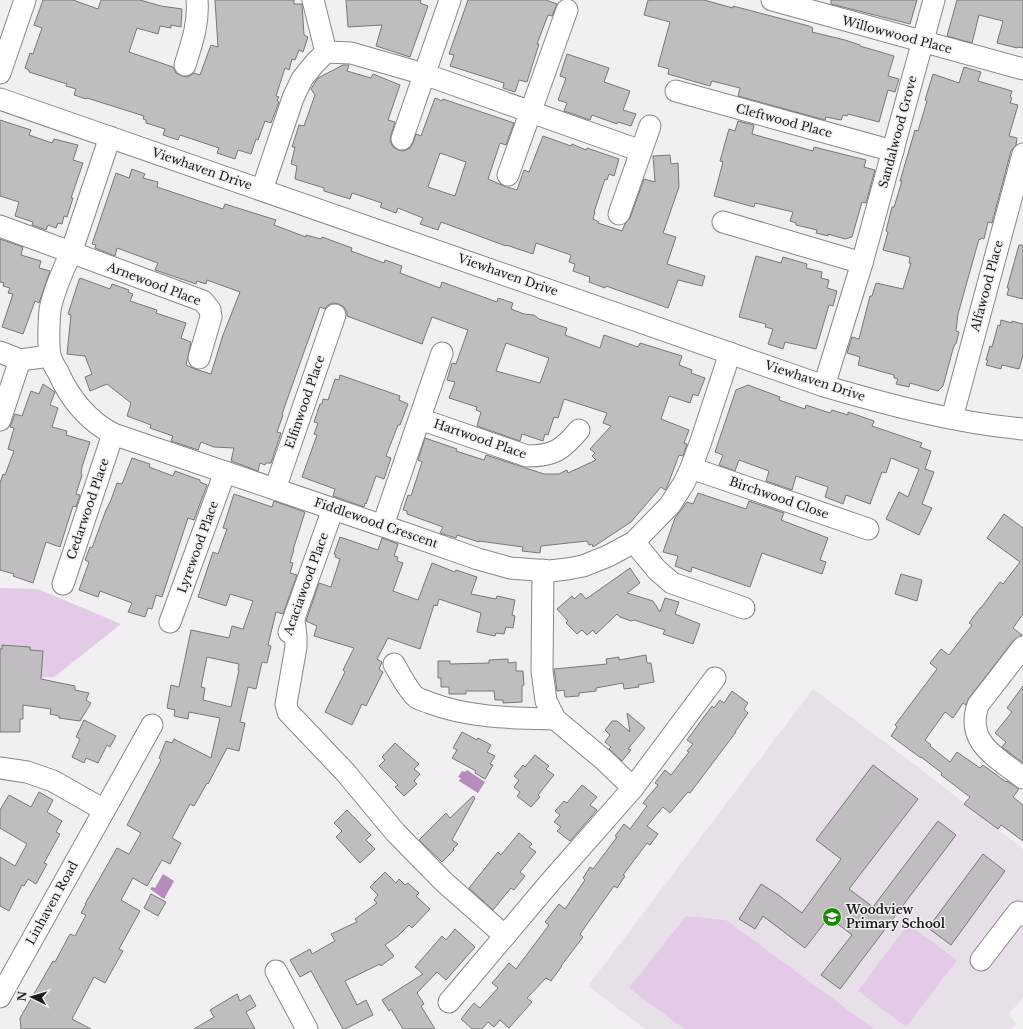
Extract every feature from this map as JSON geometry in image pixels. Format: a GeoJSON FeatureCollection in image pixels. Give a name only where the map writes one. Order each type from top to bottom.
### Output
{"type":"FeatureCollection","features":[{"type":"Feature","properties":{"kind":"street"},"geometry":{"type":"LineString","coordinates":[[0,73],[25,0]]}},
{"type":"Feature","properties":{"kind":"street"},"geometry":{"type":"LineString","coordinates":[[185,65],[197,22],[197,0]]}},
{"type":"Feature","properties":{"kind":"street"},"geometry":{"type":"LineString","coordinates":[[313,0],[326,52]]}},
{"type":"Feature","properties":{"kind":"street"},"geometry":{"type":"LineString","coordinates":[[402,139],[450,0]]}},
{"type":"Feature","properties":{"kind":"street","name":"Willowwood Place"},"geometry":{"type":"LineString","coordinates":[[772,0],[1023,69]]}},
{"type":"Feature","properties":{"kind":"street","name":"Sandalwood Grove"},"geometry":{"type":"LineString","coordinates":[[824,386],[862,263],[934,0]]}},
{"type":"Feature","properties":{"kind":"street"},"geometry":{"type":"LineString","coordinates":[[508,175],[567,10]]}},
{"type":"Feature","properties":{"kind":"street"},"geometry":{"type":"LineString","coordinates":[[262,190],[293,98],[302,79],[315,62],[326,52],[351,53],[424,74],[641,150]]}},
{"type":"Feature","properties":{"kind":"street","name":"Cleftwood Place"},"geometry":{"type":"LineString","coordinates":[[676,91],[893,151]]}},
{"type":"Feature","properties":{"kind":"street","name":"Viewhaven Drive"},"geometry":{"type":"LineString","coordinates":[[0,99],[824,386],[876,401],[952,418],[1023,429]]}},
{"type":"Feature","properties":{"kind":"street"},"geometry":{"type":"LineString","coordinates":[[619,214],[650,126]]}},
{"type":"Feature","properties":{"kind":"street","name":"Fiddlewood Crescent"},"geometry":{"type":"LineString","coordinates":[[110,137],[70,253],[54,294],[50,311],[50,356],[73,400],[102,428],[113,434],[383,525],[478,559],[510,568],[543,570],[567,569],[583,566],[608,556],[634,542],[670,505],[684,483],[691,468],[730,353]]}},
{"type":"Feature","properties":{"kind":"street","name":"Alfawood Place"},"geometry":{"type":"LineString","coordinates":[[952,418],[1023,154]]}},
{"type":"Feature","properties":{"kind":"street"},"geometry":{"type":"LineString","coordinates":[[723,222],[862,263]]}},
{"type":"Feature","properties":{"kind":"street"},"geometry":{"type":"LineString","coordinates":[[0,226],[70,253]]}},
{"type":"Feature","properties":{"kind":"street","name":"Arnewood Place"},"geometry":{"type":"LineString","coordinates":[[70,253],[203,302],[207,305],[210,310],[211,317],[199,358]]}},
{"type":"Feature","properties":{"kind":"street","name":"Elfinwood Place"},"geometry":{"type":"LineString","coordinates":[[275,489],[335,315]]}},
{"type":"Feature","properties":{"kind":"street"},"geometry":{"type":"LineString","coordinates":[[0,352],[20,360],[50,356]]}},
{"type":"Feature","properties":{"kind":"street","name":"Hartwood Place"},"geometry":{"type":"LineString","coordinates":[[383,525],[442,353]]}},
{"type":"Feature","properties":{"kind":"street"},"geometry":{"type":"LineString","coordinates":[[0,420],[20,360]]}},
{"type":"Feature","properties":{"kind":"street","name":"Hartwood Place"},"geometry":{"type":"LineString","coordinates":[[420,419],[527,456],[541,456],[565,446],[579,430]]}},
{"type":"Feature","properties":{"kind":"street","name":"Cedarwood Place"},"geometry":{"type":"LineString","coordinates":[[63,584],[113,434]]}},
{"type":"Feature","properties":{"kind":"street","name":"Birchwood Close"},"geometry":{"type":"LineString","coordinates":[[691,468],[868,528]]}},
{"type":"Feature","properties":{"kind":"street","name":"Lyrewood Place"},"geometry":{"type":"LineString","coordinates":[[170,622],[225,472]]}},
{"type":"Feature","properties":{"kind":"street","name":"Acaciawood Place"},"geometry":{"type":"LineString","coordinates":[[280,659],[333,508]]}},
{"type":"Feature","properties":{"kind":"street"},"geometry":{"type":"LineString","coordinates":[[634,542],[656,570],[672,583],[744,608]]}},
{"type":"Feature","properties":{"kind":"street"},"geometry":{"type":"LineString","coordinates":[[543,570],[542,671],[546,702],[555,718],[604,760],[633,788]]}},
{"type":"Feature","properties":{"kind":"street"},"geometry":{"type":"LineString","coordinates":[[294,620],[296,647],[286,704],[288,712],[346,773],[400,837],[444,882],[505,936]]}},
{"type":"Feature","properties":{"kind":"street"},"geometry":{"type":"LineString","coordinates":[[1023,647],[978,705],[975,723],[980,742],[990,752],[1023,778]]}},
{"type":"Feature","properties":{"kind":"street"},"geometry":{"type":"LineString","coordinates":[[394,664],[416,697],[440,707],[473,714],[515,718],[555,718]]}},
{"type":"Feature","properties":{"kind":"street"},"geometry":{"type":"LineString","coordinates":[[449,1002],[552,880],[633,788],[715,678]]}},
{"type":"Feature","properties":{"kind":"street","name":"Linhaven Road"},"geometry":{"type":"LineString","coordinates":[[0,997],[152,725]]}},
{"type":"Feature","properties":{"kind":"street"},"geometry":{"type":"LineString","coordinates":[[0,768],[27,772],[53,781],[104,810]]}},
{"type":"Feature","properties":{"kind":"street"},"geometry":{"type":"LineString","coordinates":[[981,960],[1021,910]]}},
{"type":"Feature","properties":{"kind":"street"},"geometry":{"type":"LineString","coordinates":[[276,971],[307,1029]]}},
{"type":"Feature","properties":{"kind":"shaded area"},"geometry":{"type":"Polygon","coordinates":[[[0,588],[38,589],[121,624],[54,677],[0,678],[0,588]]]}},
{"type":"Feature","properties":{"kind":"shaded area","name":"Woodview Primary School"},"geometry":{"type":"Polygon","coordinates":[[[813,689],[909,760],[1023,849],[1023,998],[1009,1014],[1017,1024],[1012,1029],[645,1029],[588,986],[813,689]]]}},
{"type":"Feature","properties":{"kind":"shaded area"},"geometry":{"type":"Polygon","coordinates":[[[467,770],[485,782],[478,793],[459,781],[461,778],[458,777],[462,771],[465,772],[467,770]]]}},
{"type":"Feature","properties":{"kind":"shaded area"},"geometry":{"type":"Polygon","coordinates":[[[163,874],[174,881],[164,899],[150,889],[152,887],[155,888],[163,874]]]}},
{"type":"Feature","properties":{"kind":"shaded area"},"geometry":{"type":"Polygon","coordinates":[[[686,916],[726,920],[874,1029],[684,1029],[629,988],[686,916]]]}},
{"type":"Feature","properties":{"kind":"shaded area"},"geometry":{"type":"Polygon","coordinates":[[[908,924],[957,960],[906,1027],[858,991],[908,924]]]}},
{"type":"Feature","properties":{"kind":"building"},"geometry":{"type":"Polygon","coordinates":[[[43,0],[73,0],[98,9],[101,0],[140,0],[161,6],[182,9],[181,27],[171,25],[171,28],[160,26],[158,34],[137,28],[129,52],[173,67],[176,73],[188,77],[194,73],[200,75],[211,45],[218,47],[215,0],[294,0],[294,4],[302,4],[304,35],[308,37],[303,52],[299,50],[295,60],[292,59],[289,70],[285,68],[276,96],[279,97],[277,101],[279,102],[271,123],[265,121],[258,140],[256,139],[251,154],[238,150],[235,159],[217,153],[219,148],[180,135],[178,140],[163,135],[165,129],[146,123],[146,120],[143,119],[144,116],[74,95],[76,89],[66,86],[67,84],[29,72],[29,70],[25,68],[30,53],[33,54],[42,28],[34,25],[43,0]]]}},
{"type":"Feature","properties":{"kind":"building"},"geometry":{"type":"Polygon","coordinates":[[[346,0],[421,0],[420,3],[428,6],[410,57],[376,46],[382,25],[348,27],[346,0]]]}},
{"type":"Feature","properties":{"kind":"building"},"geometry":{"type":"Polygon","coordinates":[[[468,0],[546,0],[557,4],[552,16],[548,15],[537,44],[539,44],[527,82],[519,80],[515,92],[503,88],[504,83],[450,66],[454,55],[449,54],[468,0]]]}},
{"type":"Feature","properties":{"kind":"building"},"geometry":{"type":"Polygon","coordinates":[[[648,0],[704,0],[733,8],[733,6],[809,26],[813,28],[812,32],[845,40],[894,56],[888,76],[899,79],[895,92],[888,90],[879,122],[848,114],[847,116],[843,115],[841,120],[826,117],[825,120],[738,96],[740,88],[712,81],[710,86],[668,74],[669,69],[658,66],[670,22],[644,15],[648,0]]]}},
{"type":"Feature","properties":{"kind":"building"},"geometry":{"type":"Polygon","coordinates":[[[831,0],[917,0],[910,24],[831,4],[831,0]]]}},
{"type":"Feature","properties":{"kind":"building"},"geometry":{"type":"Polygon","coordinates":[[[957,0],[1023,0],[1023,48],[997,43],[1003,21],[979,15],[972,43],[947,36],[957,0]]]}},
{"type":"Feature","properties":{"kind":"building"},"geometry":{"type":"Polygon","coordinates":[[[567,54],[609,68],[604,82],[630,91],[623,110],[636,114],[631,126],[618,122],[617,124],[592,115],[590,120],[564,111],[567,103],[558,100],[566,78],[560,76],[567,54]]]}},
{"type":"Feature","properties":{"kind":"building"},"geometry":{"type":"Polygon","coordinates":[[[343,65],[349,65],[347,71],[371,78],[373,74],[400,85],[388,120],[395,122],[390,141],[393,147],[398,150],[404,151],[410,148],[416,134],[421,136],[435,98],[442,101],[443,99],[514,123],[506,145],[500,143],[488,179],[517,190],[524,170],[529,172],[543,136],[571,146],[572,144],[586,150],[587,148],[619,159],[614,176],[609,174],[607,180],[605,179],[593,219],[599,222],[598,223],[622,231],[630,218],[644,179],[655,182],[653,156],[670,155],[671,164],[678,163],[679,187],[663,233],[676,237],[667,264],[705,276],[702,286],[678,280],[668,308],[606,286],[605,288],[589,282],[590,277],[573,271],[575,264],[569,262],[571,255],[536,243],[533,254],[506,246],[441,222],[438,230],[420,224],[423,218],[398,208],[396,213],[380,207],[382,203],[352,193],[350,199],[324,191],[324,188],[295,179],[297,166],[291,164],[295,147],[292,147],[299,125],[304,126],[315,95],[311,89],[318,78],[343,65]],[[440,153],[428,187],[455,196],[466,162],[440,153]]]}},
{"type":"Feature","properties":{"kind":"building"},"geometry":{"type":"Polygon","coordinates":[[[964,67],[981,72],[978,81],[1012,91],[1010,103],[1018,105],[1009,136],[1017,138],[1016,145],[1011,151],[992,223],[988,222],[984,239],[979,239],[958,314],[956,331],[959,332],[956,344],[953,349],[943,386],[938,391],[910,383],[909,387],[896,384],[898,379],[894,378],[894,375],[858,365],[860,357],[847,353],[852,337],[859,339],[870,296],[872,296],[876,283],[903,289],[911,263],[909,263],[910,257],[883,250],[888,232],[886,231],[892,207],[894,207],[902,181],[900,181],[915,130],[918,131],[933,74],[959,83],[964,67]]]}},
{"type":"Feature","properties":{"kind":"building"},"geometry":{"type":"Polygon","coordinates":[[[0,120],[31,130],[29,135],[52,143],[54,139],[78,145],[73,160],[83,163],[71,198],[73,198],[67,217],[64,216],[62,224],[58,223],[56,228],[48,225],[46,230],[32,225],[33,222],[15,216],[19,202],[0,196],[0,120]]]}},
{"type":"Feature","properties":{"kind":"building"},"geometry":{"type":"Polygon","coordinates":[[[738,121],[754,125],[752,134],[813,151],[814,147],[866,160],[864,167],[875,170],[866,203],[862,202],[852,237],[845,239],[828,234],[828,236],[816,233],[817,230],[796,225],[796,223],[790,221],[793,212],[755,203],[754,207],[714,196],[723,162],[720,161],[729,129],[735,131],[738,121]]]}},
{"type":"Feature","properties":{"kind":"building"},"geometry":{"type":"Polygon","coordinates":[[[132,169],[145,174],[143,178],[158,182],[157,187],[223,209],[225,204],[276,220],[274,225],[306,237],[306,235],[321,239],[322,237],[352,248],[351,251],[384,263],[385,260],[402,266],[400,273],[440,288],[442,282],[497,302],[498,298],[513,303],[511,309],[524,314],[534,315],[539,319],[567,328],[565,335],[600,348],[604,335],[638,347],[640,343],[682,356],[679,365],[692,370],[691,373],[705,378],[698,396],[693,394],[690,403],[669,396],[661,419],[689,430],[684,443],[687,444],[683,456],[679,455],[667,487],[665,490],[661,487],[631,522],[593,547],[592,544],[589,545],[587,541],[541,546],[540,553],[522,551],[523,547],[479,542],[457,535],[456,538],[440,533],[443,527],[407,514],[407,511],[403,510],[408,495],[411,496],[422,462],[418,460],[425,438],[457,449],[456,451],[484,460],[486,455],[544,474],[559,474],[567,470],[568,473],[596,460],[592,456],[595,453],[590,449],[611,426],[603,423],[607,413],[564,399],[558,418],[554,417],[548,435],[545,434],[543,441],[522,434],[520,441],[477,426],[481,412],[476,410],[477,407],[449,398],[455,382],[447,380],[452,363],[456,364],[468,330],[432,317],[422,344],[347,316],[347,312],[344,307],[339,304],[332,303],[325,309],[320,307],[282,414],[283,415],[277,432],[281,433],[271,463],[266,463],[265,465],[260,463],[258,471],[231,461],[234,448],[214,447],[201,442],[198,450],[171,441],[173,436],[150,428],[151,425],[127,416],[131,403],[107,384],[90,391],[85,377],[92,374],[85,356],[67,354],[71,315],[68,314],[80,278],[110,289],[112,284],[129,290],[128,292],[133,294],[130,301],[157,310],[156,313],[186,323],[181,338],[191,342],[186,365],[211,374],[223,335],[240,292],[207,280],[206,284],[197,281],[196,284],[155,270],[158,263],[117,248],[115,256],[95,248],[96,245],[92,244],[116,173],[129,178],[132,169]],[[506,343],[496,371],[540,383],[549,358],[506,343]]]}},
{"type":"Feature","properties":{"kind":"building"},"geometry":{"type":"Polygon","coordinates":[[[0,239],[23,247],[21,255],[41,261],[39,268],[50,271],[39,303],[35,301],[23,334],[2,327],[13,294],[8,293],[10,288],[3,286],[4,283],[0,282],[0,239]]]}},
{"type":"Feature","properties":{"kind":"building"},"geometry":{"type":"Polygon","coordinates":[[[1019,245],[1023,245],[1023,299],[1007,295],[1009,288],[1007,288],[1019,245]]]}},
{"type":"Feature","properties":{"kind":"building"},"geometry":{"type":"Polygon","coordinates":[[[756,256],[781,263],[783,257],[807,264],[806,268],[822,272],[821,278],[829,280],[827,288],[837,291],[833,306],[829,305],[816,349],[785,342],[783,349],[768,344],[773,329],[765,327],[766,324],[739,317],[756,256]]]}},
{"type":"Feature","properties":{"kind":"building"},"geometry":{"type":"Polygon","coordinates":[[[1001,320],[1023,324],[1023,355],[1019,369],[1002,365],[1001,369],[986,365],[990,346],[992,347],[998,325],[1000,326],[1001,320]]]}},
{"type":"Feature","properties":{"kind":"building"},"geometry":{"type":"Polygon","coordinates":[[[340,375],[400,396],[399,400],[408,404],[386,456],[391,458],[384,479],[376,476],[364,507],[333,496],[335,489],[302,477],[317,435],[314,434],[318,423],[314,422],[320,404],[322,404],[323,399],[328,400],[335,379],[339,380],[340,375]]]}},
{"type":"Feature","properties":{"kind":"building"},"geometry":{"type":"Polygon","coordinates":[[[43,384],[55,392],[50,405],[58,408],[52,427],[67,431],[66,435],[90,442],[82,467],[82,475],[76,494],[80,495],[76,507],[73,506],[60,547],[46,542],[33,583],[13,576],[14,574],[0,570],[0,483],[3,474],[5,475],[14,451],[8,449],[14,428],[10,427],[15,414],[22,416],[31,391],[39,394],[43,384]]]}},
{"type":"Feature","properties":{"kind":"building"},"geometry":{"type":"Polygon","coordinates":[[[748,385],[780,397],[779,400],[805,409],[806,405],[830,413],[832,410],[848,415],[848,412],[874,421],[872,426],[922,443],[920,447],[931,451],[925,469],[934,472],[922,504],[932,508],[919,535],[886,519],[899,492],[908,497],[919,469],[891,458],[886,473],[882,472],[870,504],[846,495],[843,504],[825,497],[828,487],[796,476],[792,490],[766,481],[769,471],[739,460],[735,471],[719,465],[723,455],[715,452],[736,390],[748,385]]]}},
{"type":"Feature","properties":{"kind":"building"},"geometry":{"type":"Polygon","coordinates":[[[132,458],[150,464],[149,467],[173,476],[175,471],[200,480],[200,482],[207,485],[194,520],[188,518],[162,597],[156,595],[152,609],[148,608],[145,617],[128,612],[132,603],[100,591],[98,597],[79,590],[89,562],[85,560],[90,547],[92,548],[117,483],[122,484],[132,458]]]}},
{"type":"Feature","properties":{"kind":"building"},"geometry":{"type":"Polygon","coordinates":[[[698,493],[746,509],[749,501],[784,513],[781,520],[828,538],[820,560],[826,562],[822,574],[762,553],[750,587],[692,567],[691,572],[675,566],[678,556],[663,552],[675,518],[687,502],[693,504],[698,493]]]}},
{"type":"Feature","properties":{"kind":"building"},"geometry":{"type":"Polygon","coordinates":[[[234,494],[272,507],[274,501],[305,512],[290,562],[293,563],[290,573],[297,575],[283,614],[276,612],[268,645],[271,646],[267,663],[262,662],[256,689],[248,687],[240,722],[245,723],[239,751],[227,748],[208,784],[207,783],[194,806],[190,804],[172,838],[181,843],[170,864],[162,860],[147,886],[133,878],[121,900],[140,911],[119,949],[123,951],[105,983],[94,977],[72,1019],[91,1029],[21,1029],[20,1018],[53,961],[55,962],[70,934],[75,936],[86,915],[81,913],[85,904],[117,848],[129,854],[141,833],[127,825],[161,760],[159,758],[166,741],[172,743],[174,739],[211,758],[220,718],[189,712],[188,719],[174,716],[175,710],[167,708],[171,685],[179,687],[191,630],[229,638],[232,626],[243,629],[253,601],[230,594],[226,606],[198,597],[213,552],[218,554],[227,529],[223,528],[234,494]],[[207,657],[201,687],[205,688],[203,700],[231,707],[239,664],[207,657]]]}},
{"type":"Feature","properties":{"kind":"building"},"geometry":{"type":"Polygon","coordinates":[[[1004,514],[1023,528],[1023,614],[1013,628],[1022,635],[1014,640],[969,698],[966,705],[963,703],[953,718],[945,712],[925,740],[931,745],[930,746],[950,762],[957,752],[980,768],[983,765],[1006,782],[1007,781],[1019,789],[1013,797],[1023,805],[1023,841],[1001,825],[998,829],[964,804],[970,797],[941,775],[942,773],[891,736],[897,727],[895,725],[937,669],[930,663],[941,649],[949,655],[972,625],[969,623],[980,608],[1000,582],[1003,584],[1020,562],[987,538],[1004,514]]]}},
{"type":"Feature","properties":{"kind":"building"},"geometry":{"type":"Polygon","coordinates":[[[340,537],[378,550],[382,538],[398,544],[394,556],[398,557],[397,561],[403,563],[393,591],[418,600],[432,563],[455,572],[456,570],[477,577],[471,594],[496,599],[497,596],[515,600],[512,615],[515,616],[513,628],[506,627],[504,634],[496,633],[495,636],[477,632],[481,613],[439,599],[437,606],[434,605],[420,649],[388,638],[377,659],[382,662],[379,669],[383,672],[366,706],[362,704],[352,725],[325,712],[345,672],[343,670],[354,648],[314,636],[317,626],[306,621],[319,583],[331,587],[340,559],[335,557],[336,555],[334,554],[340,537]]]}},
{"type":"Feature","properties":{"kind":"building"},"geometry":{"type":"Polygon","coordinates":[[[630,568],[640,583],[627,593],[653,601],[660,612],[665,598],[679,602],[675,614],[700,624],[693,644],[663,634],[665,630],[634,620],[631,621],[620,617],[617,614],[596,634],[593,630],[587,635],[582,630],[577,634],[566,623],[568,621],[557,609],[572,596],[574,599],[581,593],[586,599],[630,568]]]}},
{"type":"Feature","properties":{"kind":"building"},"geometry":{"type":"Polygon","coordinates":[[[901,574],[922,580],[917,601],[895,594],[901,574]]]}},
{"type":"Feature","properties":{"kind":"building"},"geometry":{"type":"Polygon","coordinates":[[[2,645],[30,647],[30,650],[43,651],[41,679],[75,686],[75,690],[89,693],[86,700],[91,703],[80,721],[59,718],[59,716],[50,714],[51,709],[23,705],[23,719],[20,719],[20,732],[0,732],[0,649],[2,649],[2,645]]]}},
{"type":"Feature","properties":{"kind":"building"},"geometry":{"type":"Polygon","coordinates":[[[646,655],[647,663],[651,663],[654,682],[638,685],[639,687],[624,689],[623,683],[596,688],[596,691],[579,693],[579,696],[565,697],[564,690],[557,691],[554,669],[607,664],[606,659],[619,657],[619,660],[646,655]]]}},
{"type":"Feature","properties":{"kind":"building"},"geometry":{"type":"Polygon","coordinates":[[[508,659],[508,663],[516,662],[516,671],[523,671],[524,685],[522,686],[522,702],[503,703],[503,700],[495,700],[494,691],[466,691],[466,694],[449,694],[449,687],[441,687],[441,678],[438,678],[438,661],[450,661],[450,664],[489,663],[489,660],[508,659]]]}},
{"type":"Feature","properties":{"kind":"building"},"geometry":{"type":"Polygon","coordinates":[[[1023,686],[1023,763],[1002,747],[1006,742],[995,733],[1012,712],[1007,708],[1023,686]]]}},
{"type":"Feature","properties":{"kind":"building"},"geometry":{"type":"Polygon","coordinates":[[[732,691],[748,703],[744,709],[748,713],[736,732],[690,793],[688,792],[670,813],[663,807],[647,826],[658,834],[650,845],[647,843],[623,875],[625,876],[617,888],[614,886],[580,934],[583,937],[551,981],[546,978],[527,998],[532,1002],[509,1028],[500,1020],[494,1027],[488,1022],[482,1029],[472,1029],[461,1019],[474,1003],[480,1008],[498,988],[492,983],[509,963],[516,969],[549,925],[545,922],[559,904],[565,909],[585,880],[583,878],[590,867],[593,869],[617,837],[615,836],[624,824],[630,829],[647,806],[643,803],[658,785],[655,783],[665,770],[671,775],[689,752],[687,751],[693,744],[687,740],[712,706],[714,708],[720,700],[724,703],[732,691]]]}},
{"type":"Feature","properties":{"kind":"building"},"geometry":{"type":"Polygon","coordinates":[[[627,713],[645,728],[628,749],[631,750],[622,761],[609,749],[611,747],[605,742],[610,735],[605,730],[612,721],[617,721],[630,732],[627,713]]]}},
{"type":"Feature","properties":{"kind":"building"},"geometry":{"type":"Polygon","coordinates":[[[84,720],[116,736],[110,747],[107,745],[98,763],[86,758],[84,763],[72,757],[80,739],[76,737],[84,720]]]}},
{"type":"Feature","properties":{"kind":"building"},"geometry":{"type":"Polygon","coordinates":[[[462,732],[491,745],[487,752],[495,756],[490,764],[493,765],[485,779],[475,773],[476,771],[452,758],[457,750],[453,748],[462,732]]]}},
{"type":"Feature","properties":{"kind":"building"},"geometry":{"type":"Polygon","coordinates":[[[395,743],[419,764],[414,769],[420,774],[414,781],[417,784],[404,796],[395,787],[398,785],[379,766],[385,760],[382,757],[395,743]]]}},
{"type":"Feature","properties":{"kind":"building"},"geometry":{"type":"Polygon","coordinates":[[[535,755],[549,766],[546,769],[554,775],[538,795],[540,797],[531,807],[517,796],[520,792],[514,787],[519,780],[514,776],[523,765],[525,767],[535,755]]]}},
{"type":"Feature","properties":{"kind":"building"},"geometry":{"type":"Polygon","coordinates":[[[873,765],[918,799],[849,889],[873,907],[938,821],[956,835],[840,989],[821,975],[852,935],[829,917],[805,948],[763,916],[755,929],[739,919],[761,884],[802,913],[841,859],[816,840],[873,765]]]}},
{"type":"Feature","properties":{"kind":"building"},"geometry":{"type":"Polygon","coordinates":[[[582,785],[597,797],[590,805],[597,810],[570,841],[557,831],[561,827],[554,822],[560,815],[555,811],[564,801],[567,803],[582,785]]]}},
{"type":"Feature","properties":{"kind":"building"},"geometry":{"type":"Polygon","coordinates":[[[39,792],[53,800],[47,812],[62,821],[56,832],[60,834],[44,863],[47,864],[36,884],[28,879],[24,886],[22,885],[9,911],[0,906],[0,857],[15,866],[27,844],[0,828],[0,810],[9,795],[31,807],[39,792]]]}},
{"type":"Feature","properties":{"kind":"building"},"geometry":{"type":"Polygon","coordinates":[[[473,796],[475,798],[452,840],[458,844],[442,862],[419,840],[446,813],[450,818],[473,796]]]}},
{"type":"Feature","properties":{"kind":"building"},"geometry":{"type":"Polygon","coordinates":[[[347,810],[371,835],[366,840],[375,849],[360,863],[336,837],[342,831],[334,823],[347,810]]]}},
{"type":"Feature","properties":{"kind":"building"},"geometry":{"type":"Polygon","coordinates":[[[519,833],[532,844],[529,847],[536,852],[520,872],[525,876],[514,890],[511,888],[493,910],[469,888],[498,852],[501,855],[519,833]]]}},
{"type":"Feature","properties":{"kind":"building"},"geometry":{"type":"Polygon","coordinates":[[[983,854],[1005,871],[951,945],[928,928],[983,854]]]}},
{"type":"Feature","properties":{"kind":"building"},"geometry":{"type":"Polygon","coordinates":[[[385,872],[396,883],[399,879],[405,885],[408,883],[419,893],[416,896],[430,909],[412,928],[409,925],[398,936],[385,945],[394,956],[381,966],[380,964],[345,981],[357,1005],[366,1000],[373,1015],[343,1029],[311,971],[300,977],[290,960],[310,949],[312,954],[335,941],[331,934],[357,922],[355,919],[377,903],[374,900],[378,895],[370,887],[385,872]]]}},
{"type":"Feature","properties":{"kind":"building"},"geometry":{"type":"Polygon","coordinates":[[[151,894],[166,902],[158,916],[144,908],[151,894]]]}},
{"type":"Feature","properties":{"kind":"building"},"geometry":{"type":"Polygon","coordinates":[[[455,929],[475,947],[446,980],[437,972],[417,993],[424,1004],[421,1006],[435,1029],[403,1029],[391,1009],[389,1011],[382,1000],[423,974],[415,967],[442,936],[446,940],[455,929]]]}},
{"type":"Feature","properties":{"kind":"building"},"geometry":{"type":"Polygon","coordinates":[[[237,994],[240,1001],[250,995],[256,1006],[246,1012],[255,1029],[194,1029],[214,1017],[210,1010],[237,994]]]}},
{"type":"Feature","properties":{"kind":"place","name":"Woodview Primary School"},"geometry":{"type":"Point","coordinates":[832,917]}}]}
